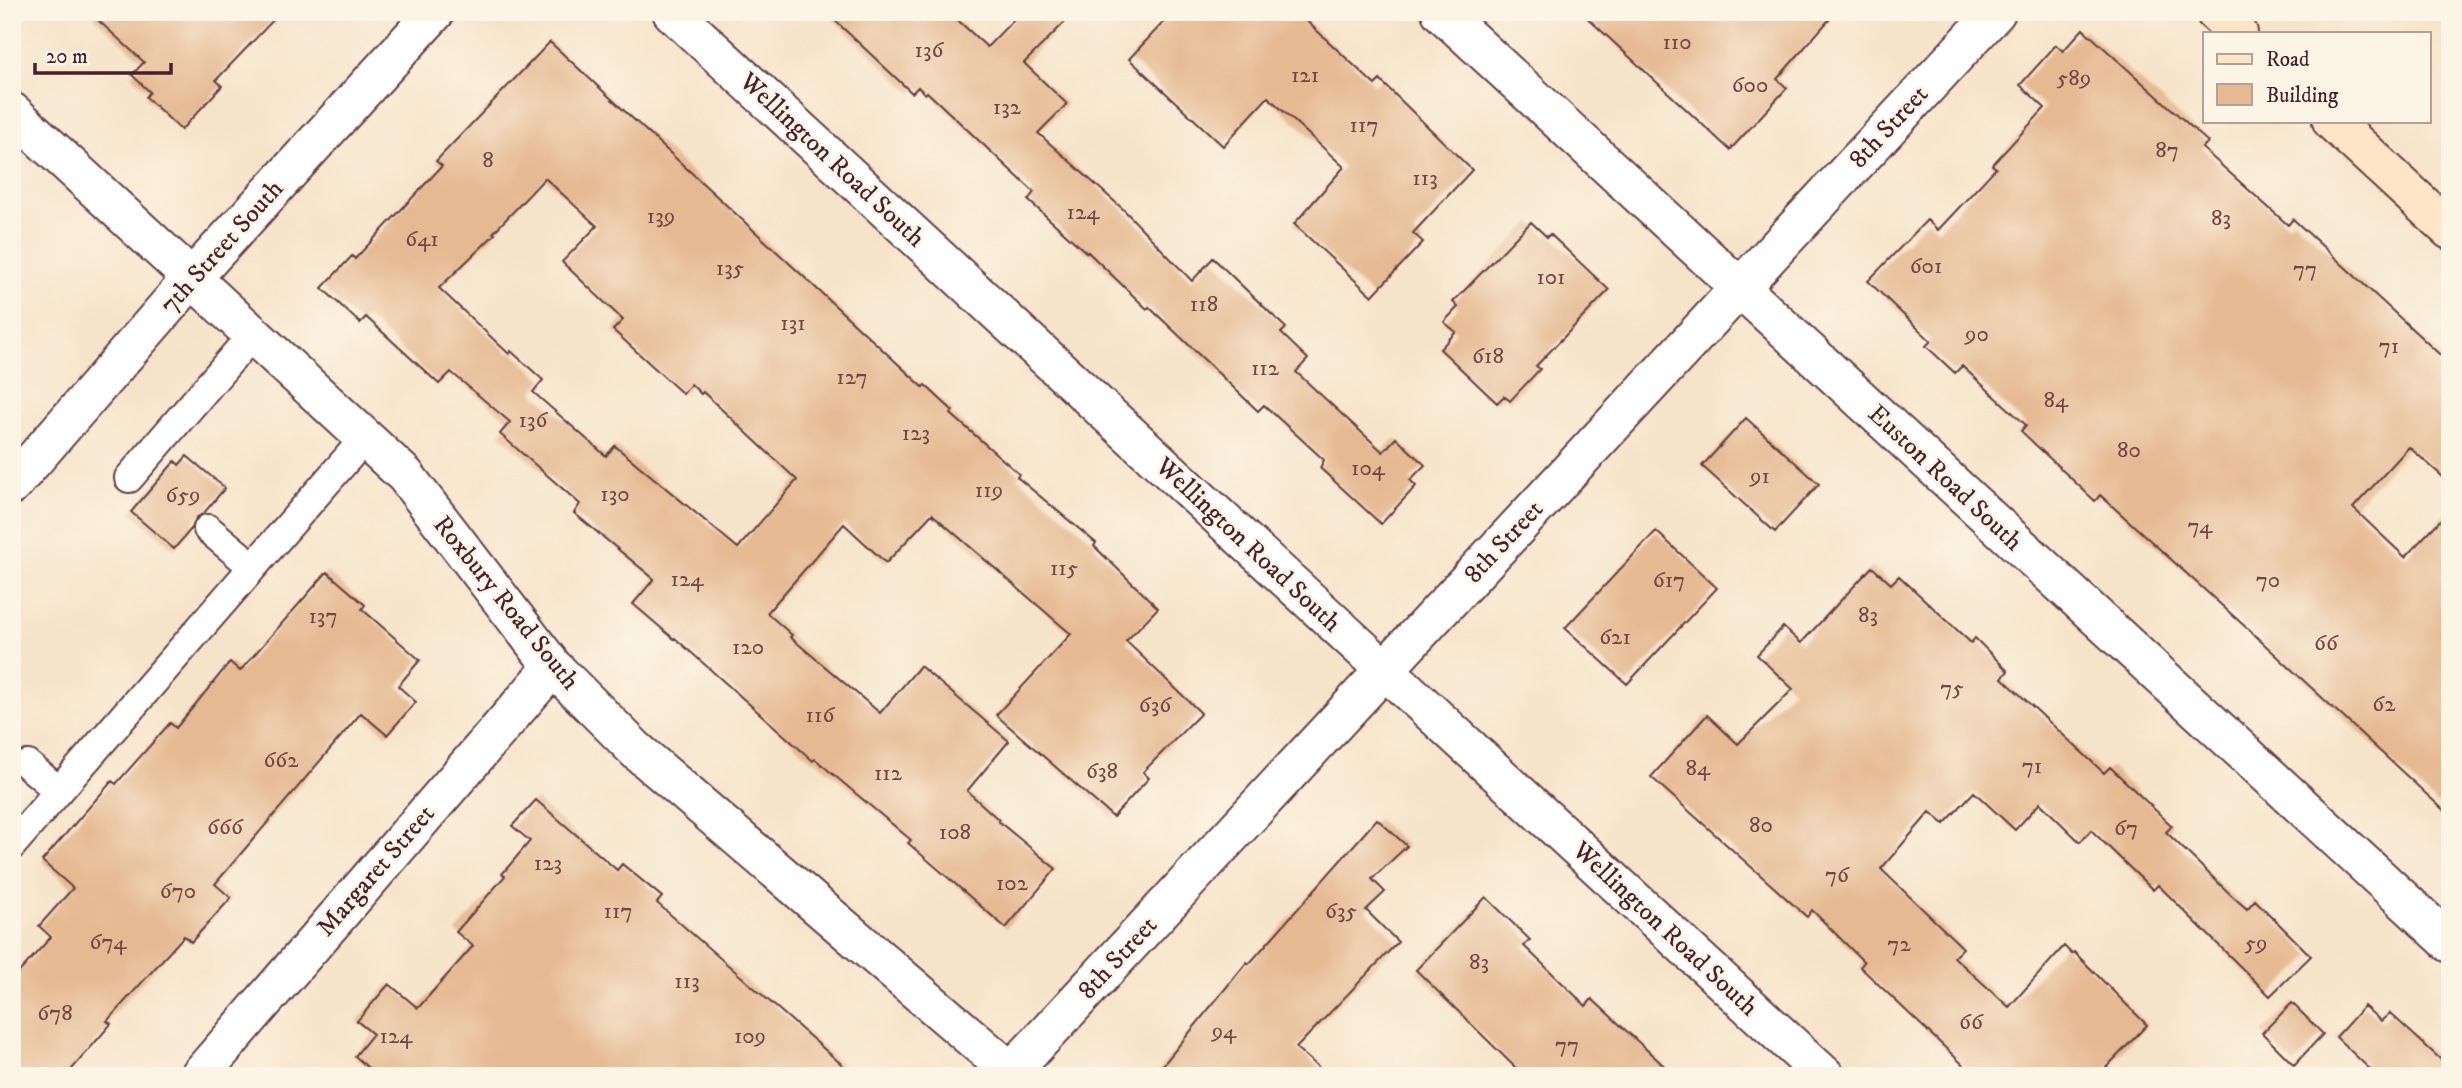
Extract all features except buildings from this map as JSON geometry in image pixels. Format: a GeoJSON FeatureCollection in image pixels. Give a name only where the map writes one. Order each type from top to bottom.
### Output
{"type":"FeatureCollection","features":[{"type":"Feature","properties":{"kind":"main road"},"geometry":{"type":"LineString","coordinates":[[2215,12],[2237,32]]}},
{"type":"Feature","properties":{"kind":"main road"},"geometry":{"type":"LineString","coordinates":[[2333,122],[2450,230]]}},
{"type":"Feature","properties":{"kind":"street","name":"7th Street South"},"geometry":{"type":"LineString","coordinates":[[12,485],[192,278],[435,12]]}},
{"type":"Feature","properties":{"kind":"street","name":"Wellington Road South"},"geometry":{"type":"LineString","coordinates":[[672,12],[1825,1076]]}},
{"type":"Feature","properties":{"kind":"street","name":"Euston Road South"},"geometry":{"type":"LineString","coordinates":[[1441,12],[2450,943]]}},
{"type":"Feature","properties":{"kind":"street","name":"8th Street"},"geometry":{"type":"LineString","coordinates":[[1014,1074],[1996,12]]}},
{"type":"Feature","properties":{"kind":"street","name":"Roxbury Road South"},"geometry":{"type":"LineString","coordinates":[[12,112],[405,475],[553,667],[593,710],[636,750],[1014,1074]]}},
{"type":"Feature","properties":{"kind":"street","name":"Margaret Street"},"geometry":{"type":"LineString","coordinates":[[208,1073],[553,667]]}},
{"type":"Feature","properties":{"kind":"lane"},"geometry":{"type":"LineString","coordinates":[[129,478],[253,334]]}},
{"type":"Feature","properties":{"kind":"lane"},"geometry":{"type":"LineString","coordinates":[[12,845],[365,438]]}},
{"type":"Feature","properties":{"kind":"lane"},"geometry":{"type":"LineString","coordinates":[[208,529],[253,567]]}},
{"type":"Feature","properties":{"kind":"lane"},"geometry":{"type":"LineString","coordinates":[[28,765],[59,791]]}}]}
